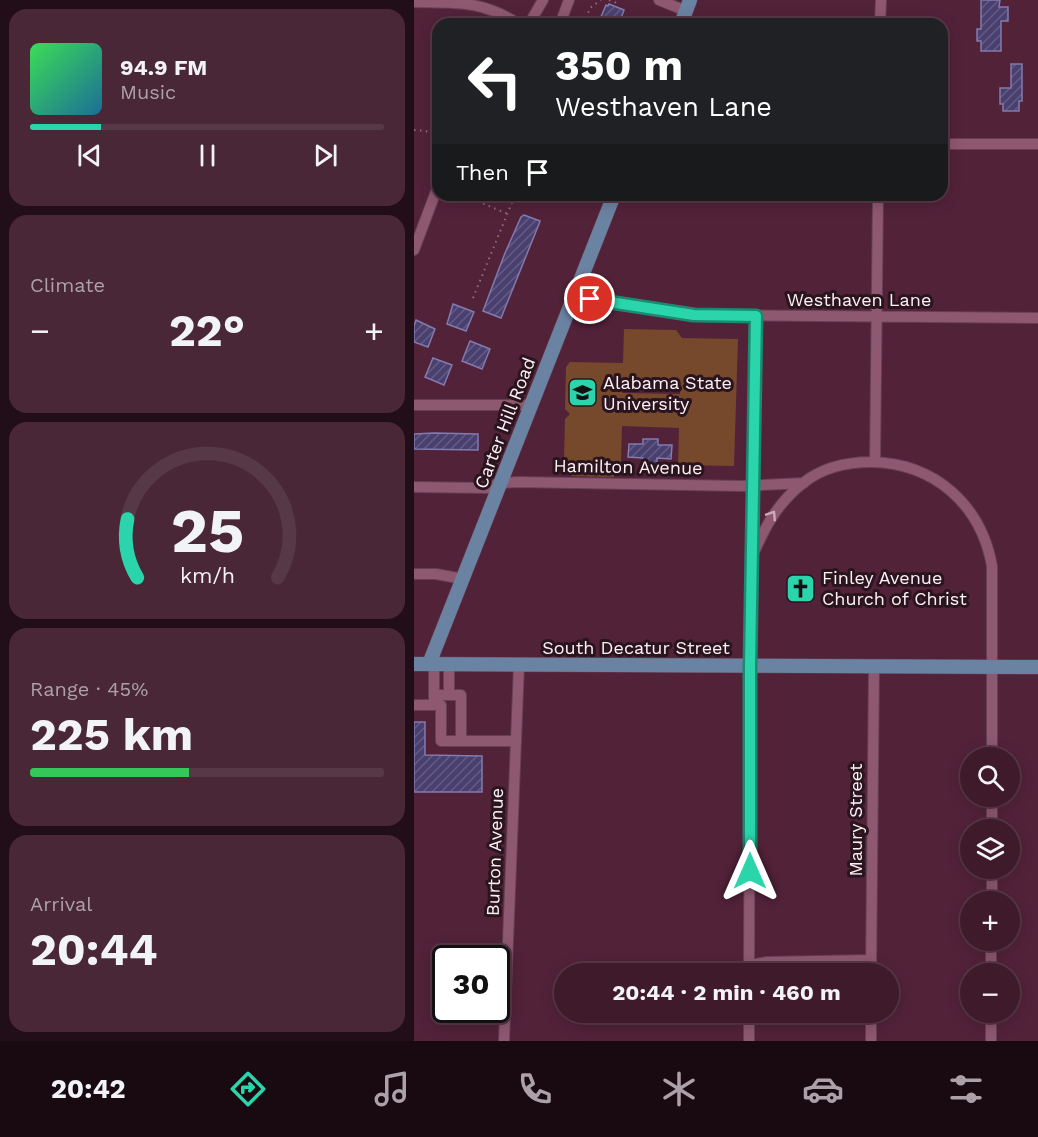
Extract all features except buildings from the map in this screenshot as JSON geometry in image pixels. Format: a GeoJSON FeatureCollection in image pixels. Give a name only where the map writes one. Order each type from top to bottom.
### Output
{"type":"FeatureCollection","features":[{"type":"Feature","properties":{"kind":"main road","name":"Carter Hill Road"},"geometry":{"type":"LineString","coordinates":[[431,664],[530,405],[612,201]]}},
{"type":"Feature","properties":{"kind":"main road","name":"South Decatur Street"},"geometry":{"type":"LineString","coordinates":[[414,664],[1038,668]]}},
{"type":"Feature","properties":{"kind":"street"},"geometry":{"type":"LineString","coordinates":[[533,18],[543,0]]}},
{"type":"Feature","properties":{"kind":"street"},"geometry":{"type":"LineString","coordinates":[[562,18],[569,0]]}},
{"type":"Feature","properties":{"kind":"street"},"geometry":{"type":"LineString","coordinates":[[659,0],[686,12]]}},
{"type":"Feature","properties":{"kind":"street"},"geometry":{"type":"LineString","coordinates":[[880,18],[881,0]]}},
{"type":"Feature","properties":{"kind":"street"},"geometry":{"type":"LineString","coordinates":[[414,2],[454,2],[482,6],[509,18]]}},
{"type":"Feature","properties":{"kind":"street"},"geometry":{"type":"LineString","coordinates":[[948,144],[1038,144]]}},
{"type":"Feature","properties":{"kind":"street"},"geometry":{"type":"LineString","coordinates":[[414,250],[432,201]]}},
{"type":"Feature","properties":{"kind":"street"},"geometry":{"type":"LineString","coordinates":[[875,462],[878,201]]}},
{"type":"Feature","properties":{"kind":"street","name":"Westhaven Lane"},"geometry":{"type":"LineString","coordinates":[[573,296],[694,315],[1038,318]]}},
{"type":"Feature","properties":{"kind":"street"},"geometry":{"type":"LineString","coordinates":[[749,963],[750,666],[756,316]]}},
{"type":"Feature","properties":{"kind":"street"},"geometry":{"type":"LineString","coordinates":[[414,405],[530,405]]}},
{"type":"Feature","properties":{"kind":"street"},"geometry":{"type":"LineString","coordinates":[[752,556],[778,507],[804,483],[840,465],[875,462],[906,466],[930,476],[957,496],[975,520],[987,545],[992,566],[992,747]]}},
{"type":"Feature","properties":{"kind":"street","name":"Hamilton Avenue"},"geometry":{"type":"LineString","coordinates":[[414,487],[487,488],[501,483],[753,485],[804,483]]}},
{"type":"Feature","properties":{"kind":"street"},"geometry":{"type":"LineString","coordinates":[[414,574],[436,574],[463,579]]}},
{"type":"Feature","properties":{"kind":"street"},"geometry":{"type":"LineString","coordinates":[[431,664],[434,700],[441,705],[441,741],[516,741]]}},
{"type":"Feature","properties":{"kind":"street"},"geometry":{"type":"LineString","coordinates":[[449,664],[449,695]]}},
{"type":"Feature","properties":{"kind":"street","name":"Burton Avenue"},"geometry":{"type":"LineString","coordinates":[[504,1041],[519,665]]}},
{"type":"Feature","properties":{"kind":"street","name":"Maury Street"},"geometry":{"type":"LineString","coordinates":[[871,960],[874,667]]}},
{"type":"Feature","properties":{"kind":"street"},"geometry":{"type":"LineString","coordinates":[[414,705],[449,695],[461,695],[461,741]]}},
{"type":"Feature","properties":{"kind":"street"},"geometry":{"type":"LineString","coordinates":[[830,963],[871,960]]}},
{"type":"Feature","properties":{"kind":"street"},"geometry":{"type":"LineString","coordinates":[[749,1023],[749,1041]]}},
{"type":"Feature","properties":{"kind":"street"},"geometry":{"type":"LineString","coordinates":[[871,1023],[871,1041]]}},
{"type":"Feature","properties":{"kind":"street"},"geometry":{"type":"LineString","coordinates":[[991,1023],[991,1041]]}},
{"type":"Feature","properties":{"kind":"path"},"geometry":{"type":"LineString","coordinates":[[586,18],[590,8],[601,0]]}},
{"type":"Feature","properties":{"kind":"path"},"geometry":{"type":"LineString","coordinates":[[609,0],[617,3],[616,7]]}},
{"type":"Feature","properties":{"kind":"path"},"geometry":{"type":"LineString","coordinates":[[414,130],[426,131],[432,135]]}},
{"type":"Feature","properties":{"kind":"path"},"geometry":{"type":"LineString","coordinates":[[477,201],[508,214]]}},
{"type":"Feature","properties":{"kind":"path"},"geometry":{"type":"LineString","coordinates":[[473,298],[513,201]]}},
{"type":"Feature","properties":{"kind":"shaded area"},"geometry":{"type":"Polygon","coordinates":[[[624,329],[676,330],[682,338],[738,339],[734,466],[678,465],[679,428],[622,426],[621,462],[616,466],[568,465],[564,460],[565,419],[570,414],[565,409],[566,367],[570,362],[623,363],[624,329]],[[623,383],[622,393],[680,394],[680,385],[623,383]]]}},
{"type":"Feature","properties":{"kind":"shaded area"},"geometry":{"type":"Polygon","coordinates":[[[571,472],[614,474],[614,477],[571,476],[571,472]]]}},
{"type":"Feature","properties":{"kind":"place","name":"Alabama State University"},"geometry":{"type":"Point","coordinates":[582,393]}},
{"type":"Feature","properties":{"kind":"place","name":"Finley Avenue Church of Christ"},"geometry":{"type":"Point","coordinates":[801,588]}},
{"type":"Feature","properties":{"kind":"route"},"geometry":{"type":"LineString","coordinates":[[590,299],[694,315],[756,316],[750,666],[750,871]]}}]}
